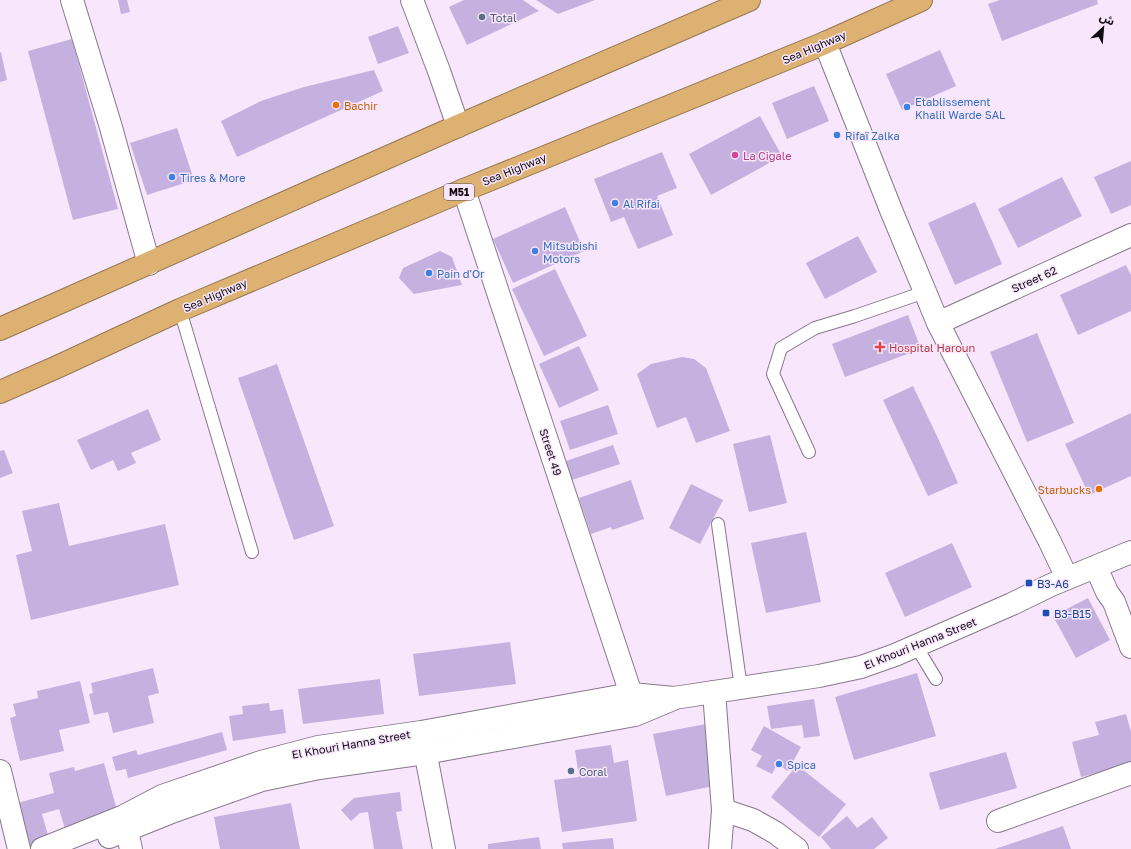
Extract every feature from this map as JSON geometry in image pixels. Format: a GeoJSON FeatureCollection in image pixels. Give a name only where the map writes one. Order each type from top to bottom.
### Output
{"type":"FeatureCollection","features":[{"type":"Feature","properties":{"kind":"highway"},"geometry":{"type":"LineString","coordinates":[[0,329],[458,126],[749,0]]}},
{"type":"Feature","properties":{"kind":"highway","name":"Sea Highway"},"geometry":{"type":"LineString","coordinates":[[0,392],[180,310],[464,190],[825,43],[921,0]]}},
{"type":"Feature","properties":{"kind":"street"},"geometry":{"type":"LineString","coordinates":[[72,0],[110,124],[149,264]]}},
{"type":"Feature","properties":{"kind":"street"},"geometry":{"type":"LineString","coordinates":[[412,0],[458,126]]}},
{"type":"Feature","properties":{"kind":"street"},"geometry":{"type":"LineString","coordinates":[[825,43],[938,323],[1067,578]]}},
{"type":"Feature","properties":{"kind":"street","name":"Street 49"},"geometry":{"type":"LineString","coordinates":[[464,190],[631,694],[635,715]]}},
{"type":"Feature","properties":{"kind":"street","name":"Street 62"},"geometry":{"type":"LineString","coordinates":[[938,323],[1131,235]]}},
{"type":"Feature","properties":{"kind":"street","name":"El Khouri Hanna Street"},"geometry":{"type":"LineString","coordinates":[[42,849],[122,817],[162,796],[261,762],[318,747],[421,732],[631,694],[674,698],[818,676],[861,667],[895,656],[1051,585],[1131,552]]}},
{"type":"Feature","properties":{"kind":"street"},"geometry":{"type":"LineString","coordinates":[[1096,567],[1107,592],[1114,602],[1131,647]]}},
{"type":"Feature","properties":{"kind":"street"},"geometry":{"type":"LineString","coordinates":[[714,692],[723,810],[720,849]]}},
{"type":"Feature","properties":{"kind":"street","name":"El Khouri Hanna Street"},"geometry":{"type":"LineString","coordinates":[[76,849],[129,840],[169,813],[262,780],[319,768],[425,753],[635,715],[674,698]]}},
{"type":"Feature","properties":{"kind":"street"},"geometry":{"type":"LineString","coordinates":[[421,732],[444,849]]}},
{"type":"Feature","properties":{"kind":"street"},"geometry":{"type":"LineString","coordinates":[[0,771],[19,849]]}},
{"type":"Feature","properties":{"kind":"street"},"geometry":{"type":"LineString","coordinates":[[998,821],[1131,773]]}},
{"type":"Feature","properties":{"kind":"street"},"geometry":{"type":"LineString","coordinates":[[723,810],[753,820],[776,833],[797,849]]}},
{"type":"Feature","properties":{"kind":"lane"},"geometry":{"type":"LineString","coordinates":[[809,452],[773,374],[781,348],[815,328],[925,292]]}},
{"type":"Feature","properties":{"kind":"lane"},"geometry":{"type":"LineString","coordinates":[[180,310],[252,552]]}},
{"type":"Feature","properties":{"kind":"lane"},"geometry":{"type":"LineString","coordinates":[[718,524],[741,688]]}},
{"type":"Feature","properties":{"kind":"lane"},"geometry":{"type":"LineString","coordinates":[[916,646],[936,679]]}},
{"type":"Feature","properties":{"kind":"building"},"geometry":{"type":"Polygon","coordinates":[[[118,0],[127,0],[130,12],[121,14],[118,0]]]}},
{"type":"Feature","properties":{"kind":"building"},"geometry":{"type":"Polygon","coordinates":[[[464,0],[523,0],[539,11],[467,45],[449,7],[464,0]]]}},
{"type":"Feature","properties":{"kind":"building"},"geometry":{"type":"Polygon","coordinates":[[[536,0],[595,0],[558,14],[536,0]]]}},
{"type":"Feature","properties":{"kind":"building"},"geometry":{"type":"Polygon","coordinates":[[[1000,0],[1097,0],[1098,4],[1002,41],[988,4],[1000,0]]]}},
{"type":"Feature","properties":{"kind":"building"},"geometry":{"type":"Polygon","coordinates":[[[398,26],[409,53],[378,64],[368,37],[398,26]]]}},
{"type":"Feature","properties":{"kind":"building"},"geometry":{"type":"Polygon","coordinates":[[[72,39],[118,209],[73,220],[28,51],[72,39]]]}},
{"type":"Feature","properties":{"kind":"building"},"geometry":{"type":"Polygon","coordinates":[[[940,50],[956,86],[902,110],[886,74],[940,50]]]}},
{"type":"Feature","properties":{"kind":"building"},"geometry":{"type":"Polygon","coordinates":[[[1,52],[7,80],[0,82],[0,53],[1,52]]]}},
{"type":"Feature","properties":{"kind":"building"},"geometry":{"type":"Polygon","coordinates":[[[374,70],[383,91],[237,157],[221,121],[261,101],[304,87],[374,70]]]}},
{"type":"Feature","properties":{"kind":"building"},"geometry":{"type":"Polygon","coordinates":[[[814,86],[829,121],[787,139],[772,103],[814,86]]]}},
{"type":"Feature","properties":{"kind":"building","name":"La Cigale"},"geometry":{"type":"Polygon","coordinates":[[[760,116],[782,156],[711,195],[689,154],[760,116]]]}},
{"type":"Feature","properties":{"kind":"building"},"geometry":{"type":"Polygon","coordinates":[[[177,128],[194,180],[147,195],[130,143],[177,128]]]}},
{"type":"Feature","properties":{"kind":"building"},"geometry":{"type":"Polygon","coordinates":[[[662,152],[677,188],[657,196],[673,235],[638,249],[624,217],[611,222],[594,179],[662,152]]]}},
{"type":"Feature","properties":{"kind":"building"},"geometry":{"type":"Polygon","coordinates":[[[1131,161],[1131,205],[1111,214],[1094,177],[1131,161]]]}},
{"type":"Feature","properties":{"kind":"building"},"geometry":{"type":"Polygon","coordinates":[[[1062,177],[1082,216],[1018,248],[998,209],[1062,177]]]}},
{"type":"Feature","properties":{"kind":"building"},"geometry":{"type":"Polygon","coordinates":[[[975,202],[1002,264],[955,285],[928,223],[975,202]]]}},
{"type":"Feature","properties":{"kind":"building"},"geometry":{"type":"Polygon","coordinates":[[[565,207],[584,251],[513,283],[493,239],[565,207]]]}},
{"type":"Feature","properties":{"kind":"building"},"geometry":{"type":"Polygon","coordinates":[[[858,236],[877,272],[825,299],[806,263],[858,236]]]}},
{"type":"Feature","properties":{"kind":"building","name":"Pain d'Or"},"geometry":{"type":"Polygon","coordinates":[[[440,251],[452,257],[462,285],[414,294],[399,278],[403,268],[440,251]]]}},
{"type":"Feature","properties":{"kind":"building"},"geometry":{"type":"Polygon","coordinates":[[[1126,265],[1131,275],[1131,311],[1078,335],[1060,295],[1126,265]]]}},
{"type":"Feature","properties":{"kind":"building"},"geometry":{"type":"Polygon","coordinates":[[[555,269],[587,336],[544,356],[512,289],[555,269]]]}},
{"type":"Feature","properties":{"kind":"building"},"geometry":{"type":"Polygon","coordinates":[[[908,315],[921,349],[845,377],[832,344],[908,315]]]}},
{"type":"Feature","properties":{"kind":"building"},"geometry":{"type":"Polygon","coordinates":[[[1037,333],[1074,423],[1027,442],[990,352],[1037,333]]]}},
{"type":"Feature","properties":{"kind":"building"},"geometry":{"type":"Polygon","coordinates":[[[579,346],[599,390],[559,408],[539,364],[579,346]]]}},
{"type":"Feature","properties":{"kind":"building"},"geometry":{"type":"Polygon","coordinates":[[[682,357],[694,359],[706,368],[730,431],[696,443],[686,417],[657,428],[637,374],[651,364],[682,357]]]}},
{"type":"Feature","properties":{"kind":"building"},"geometry":{"type":"Polygon","coordinates":[[[277,364],[334,526],[294,540],[238,378],[277,364]]]}},
{"type":"Feature","properties":{"kind":"building"},"geometry":{"type":"Polygon","coordinates":[[[913,386],[958,483],[928,496],[883,400],[913,386]]]}},
{"type":"Feature","properties":{"kind":"building"},"geometry":{"type":"Polygon","coordinates":[[[608,405],[618,434],[570,450],[560,421],[608,405]]]}},
{"type":"Feature","properties":{"kind":"building"},"geometry":{"type":"Polygon","coordinates":[[[148,409],[161,440],[131,453],[136,463],[118,471],[113,460],[91,470],[77,440],[148,409]]]}},
{"type":"Feature","properties":{"kind":"building"},"geometry":{"type":"Polygon","coordinates":[[[1131,413],[1131,476],[1089,495],[1065,444],[1131,413]]]}},
{"type":"Feature","properties":{"kind":"building"},"geometry":{"type":"Polygon","coordinates":[[[770,435],[787,503],[749,512],[733,444],[770,435]]]}},
{"type":"Feature","properties":{"kind":"building"},"geometry":{"type":"Polygon","coordinates":[[[613,445],[620,464],[572,480],[566,461],[613,445]]]}},
{"type":"Feature","properties":{"kind":"building"},"geometry":{"type":"Polygon","coordinates":[[[4,450],[13,473],[0,478],[0,451],[4,450]]]}},
{"type":"Feature","properties":{"kind":"building"},"geometry":{"type":"Polygon","coordinates":[[[631,480],[644,519],[612,530],[611,527],[591,534],[579,498],[631,480]]]}},
{"type":"Feature","properties":{"kind":"building"},"geometry":{"type":"Polygon","coordinates":[[[691,484],[723,500],[700,544],[669,528],[691,484]]]}},
{"type":"Feature","properties":{"kind":"building"},"geometry":{"type":"Polygon","coordinates":[[[59,503],[69,546],[165,524],[179,585],[31,620],[16,555],[32,551],[22,511],[59,503]]]}},
{"type":"Feature","properties":{"kind":"building"},"geometry":{"type":"Polygon","coordinates":[[[806,532],[821,602],[766,613],[751,543],[806,532]]]}},
{"type":"Feature","properties":{"kind":"building"},"geometry":{"type":"Polygon","coordinates":[[[952,543],[972,587],[905,617],[885,573],[952,543]]]}},
{"type":"Feature","properties":{"kind":"building"},"geometry":{"type":"Polygon","coordinates":[[[1088,598],[1110,640],[1076,658],[1053,616],[1088,598]]]}},
{"type":"Feature","properties":{"kind":"building"},"geometry":{"type":"Polygon","coordinates":[[[510,642],[516,684],[419,696],[413,654],[510,642]]]}},
{"type":"Feature","properties":{"kind":"building"},"geometry":{"type":"Polygon","coordinates":[[[153,668],[159,693],[148,696],[154,723],[113,733],[108,712],[94,715],[89,694],[93,693],[91,683],[153,668]]]}},
{"type":"Feature","properties":{"kind":"building"},"geometry":{"type":"Polygon","coordinates":[[[917,673],[936,736],[854,760],[835,697],[917,673]]]}},
{"type":"Feature","properties":{"kind":"building"},"geometry":{"type":"Polygon","coordinates":[[[380,679],[384,714],[303,724],[298,689],[380,679]]]}},
{"type":"Feature","properties":{"kind":"building"},"geometry":{"type":"Polygon","coordinates":[[[80,681],[90,723],[59,730],[64,751],[20,761],[10,718],[16,716],[13,704],[38,698],[37,691],[80,681]]]}},
{"type":"Feature","properties":{"kind":"building"},"geometry":{"type":"Polygon","coordinates":[[[814,699],[820,736],[804,738],[802,725],[771,729],[767,706],[814,699]]]}},
{"type":"Feature","properties":{"kind":"building"},"geometry":{"type":"Polygon","coordinates":[[[269,703],[270,711],[283,709],[286,733],[233,741],[229,716],[243,714],[242,706],[269,703]]]}},
{"type":"Feature","properties":{"kind":"building"},"geometry":{"type":"Polygon","coordinates":[[[1126,714],[1131,732],[1131,764],[1081,777],[1072,742],[1099,735],[1095,722],[1126,714]]]}},
{"type":"Feature","properties":{"kind":"building"},"geometry":{"type":"Polygon","coordinates":[[[706,724],[718,785],[666,796],[653,734],[706,724]]]}},
{"type":"Feature","properties":{"kind":"building"},"geometry":{"type":"Polygon","coordinates":[[[764,726],[801,747],[788,771],[777,764],[772,774],[756,766],[762,756],[751,750],[764,726]]]}},
{"type":"Feature","properties":{"kind":"building"},"geometry":{"type":"Polygon","coordinates":[[[222,732],[227,750],[128,778],[126,769],[116,771],[112,757],[136,750],[138,755],[222,732]]]}},
{"type":"Feature","properties":{"kind":"building"},"geometry":{"type":"Polygon","coordinates":[[[611,745],[614,763],[628,760],[637,821],[562,832],[554,780],[579,777],[575,750],[611,745]]]}},
{"type":"Feature","properties":{"kind":"building"},"geometry":{"type":"Polygon","coordinates":[[[1006,752],[1017,788],[940,810],[929,773],[1006,752]]]}},
{"type":"Feature","properties":{"kind":"building"},"geometry":{"type":"Polygon","coordinates":[[[104,763],[118,814],[65,829],[59,809],[42,814],[50,842],[23,849],[10,805],[54,793],[49,773],[74,767],[75,771],[104,763]]]}},
{"type":"Feature","properties":{"kind":"building"},"geometry":{"type":"Polygon","coordinates":[[[797,765],[846,804],[819,837],[771,797],[797,765]]]}},
{"type":"Feature","properties":{"kind":"building"},"geometry":{"type":"Polygon","coordinates":[[[400,792],[402,811],[396,812],[403,849],[374,849],[368,812],[360,813],[351,821],[341,810],[354,798],[400,792]]]}},
{"type":"Feature","properties":{"kind":"building"},"geometry":{"type":"Polygon","coordinates":[[[291,803],[300,849],[220,849],[214,817],[291,803]]]}},
{"type":"Feature","properties":{"kind":"building"},"geometry":{"type":"Polygon","coordinates":[[[847,816],[857,828],[872,817],[888,838],[874,849],[831,849],[821,837],[847,816]]]}},
{"type":"Feature","properties":{"kind":"building"},"geometry":{"type":"Polygon","coordinates":[[[1063,826],[1071,849],[995,849],[1063,826]]]}},
{"type":"Feature","properties":{"kind":"building"},"geometry":{"type":"Polygon","coordinates":[[[539,837],[541,849],[488,849],[488,844],[539,837]]]}},
{"type":"Feature","properties":{"kind":"building"},"geometry":{"type":"Polygon","coordinates":[[[613,838],[614,849],[563,849],[562,843],[613,838]]]}},
{"type":"Feature","properties":{"kind":"place","name":"Total"},"geometry":{"type":"Point","coordinates":[482,17]}},
{"type":"Feature","properties":{"kind":"place","name":"Bachir"},"geometry":{"type":"Point","coordinates":[336,105]}},
{"type":"Feature","properties":{"kind":"place","name":"Etablissement Khalil Warde SAL"},"geometry":{"type":"Point","coordinates":[907,107]}},
{"type":"Feature","properties":{"kind":"place","name":"Rifaï Zalka"},"geometry":{"type":"Point","coordinates":[837,135]}},
{"type":"Feature","properties":{"kind":"place","name":"La Cigale"},"geometry":{"type":"Point","coordinates":[735,155]}},
{"type":"Feature","properties":{"kind":"place","name":"Tires & More"},"geometry":{"type":"Point","coordinates":[172,177]}},
{"type":"Feature","properties":{"kind":"place","name":"Al Rifai"},"geometry":{"type":"Point","coordinates":[615,203]}},
{"type":"Feature","properties":{"kind":"place","name":"Mitsubishi Motors"},"geometry":{"type":"Point","coordinates":[535,251]}},
{"type":"Feature","properties":{"kind":"place","name":"Pain d'Or"},"geometry":{"type":"Point","coordinates":[429,273]}},
{"type":"Feature","properties":{"kind":"place","name":"Hospital Haroun"},"geometry":{"type":"Point","coordinates":[880,347]}},
{"type":"Feature","properties":{"kind":"place","name":"Starbucks"},"geometry":{"type":"Point","coordinates":[1099,489]}},
{"type":"Feature","properties":{"kind":"place","name":"B3-A6"},"geometry":{"type":"Point","coordinates":[1029,583]}},
{"type":"Feature","properties":{"kind":"place","name":"B3-B15"},"geometry":{"type":"Point","coordinates":[1046,613]}},
{"type":"Feature","properties":{"kind":"place","name":"Spica"},"geometry":{"type":"Point","coordinates":[779,764]}},
{"type":"Feature","properties":{"kind":"place","name":"Coral"},"geometry":{"type":"Point","coordinates":[571,771]}}]}
